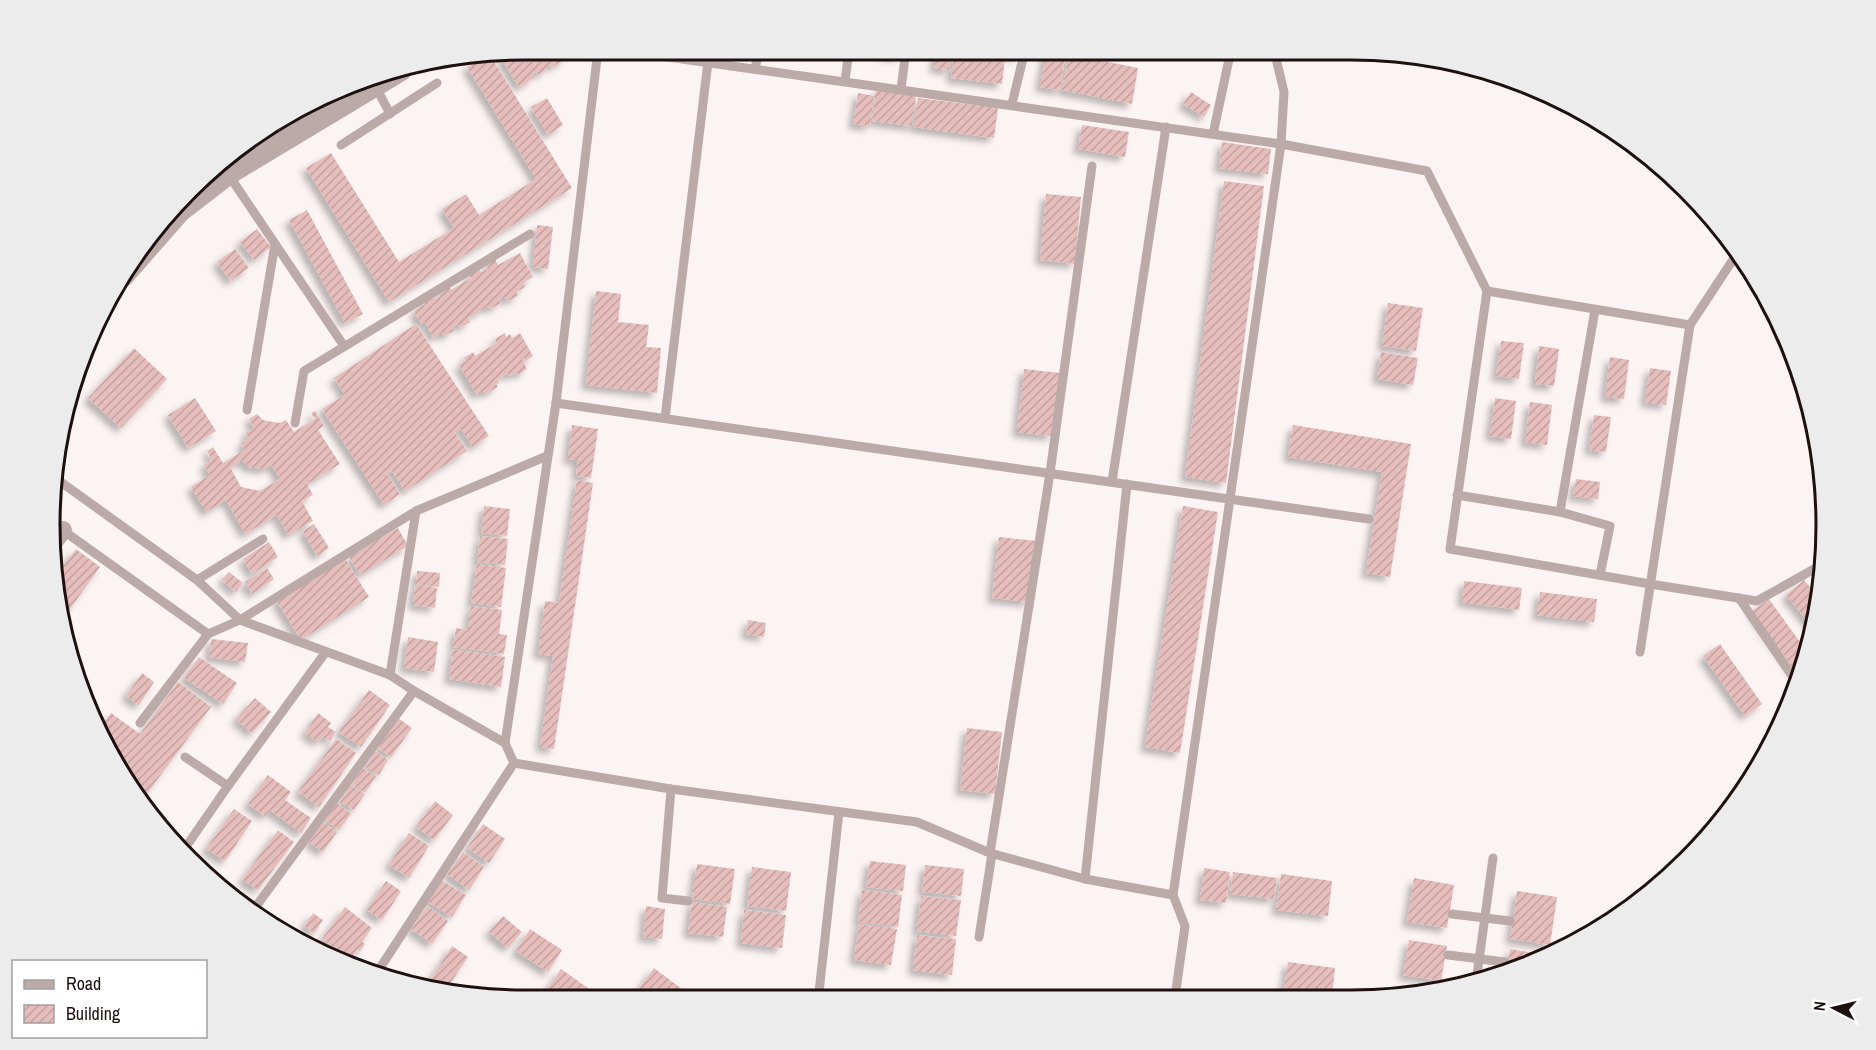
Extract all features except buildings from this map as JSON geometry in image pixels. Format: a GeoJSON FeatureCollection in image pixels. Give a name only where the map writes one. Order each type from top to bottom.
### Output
{"type":"FeatureCollection","features":[{"type":"Feature","properties":{"kind":"street"},"geometry":{"type":"LineString","coordinates":[[186,206],[228,174],[374,86]]}},
{"type":"Feature","properties":{"kind":"lane"},"geometry":{"type":"LineString","coordinates":[[513,763],[506,743],[556,403],[597,60]]}},
{"type":"Feature","properties":{"kind":"lane"},"geometry":{"type":"LineString","coordinates":[[693,60],[1281,144],[1427,171],[1487,291],[1449,549],[1757,601],[1814,569]]}},
{"type":"Feature","properties":{"kind":"lane"},"geometry":{"type":"LineString","coordinates":[[755,69],[757,60]]}},
{"type":"Feature","properties":{"kind":"lane"},"geometry":{"type":"LineString","coordinates":[[845,81],[848,60]]}},
{"type":"Feature","properties":{"kind":"lane"},"geometry":{"type":"LineString","coordinates":[[901,89],[905,60]]}},
{"type":"Feature","properties":{"kind":"lane"},"geometry":{"type":"LineString","coordinates":[[1012,104],[1023,60]]}},
{"type":"Feature","properties":{"kind":"lane"},"geometry":{"type":"LineString","coordinates":[[1213,134],[1228,60]]}},
{"type":"Feature","properties":{"kind":"lane"},"geometry":{"type":"LineString","coordinates":[[1177,990],[1185,926],[1173,895],[1281,144],[1284,92],[1276,60]]}},
{"type":"Feature","properties":{"kind":"lane"},"geometry":{"type":"LineString","coordinates":[[665,418],[708,62]]}},
{"type":"Feature","properties":{"kind":"lane"},"geometry":{"type":"LineString","coordinates":[[341,145],[437,83]]}},
{"type":"Feature","properties":{"kind":"lane"},"geometry":{"type":"LineString","coordinates":[[375,85],[390,114]]}},
{"type":"Feature","properties":{"kind":"lane"},"geometry":{"type":"LineString","coordinates":[[1112,482],[1166,127]]}},
{"type":"Feature","properties":{"kind":"lane"},"geometry":{"type":"LineString","coordinates":[[979,937],[1050,473],[1092,166]]}},
{"type":"Feature","properties":{"kind":"lane"},"geometry":{"type":"LineString","coordinates":[[228,174],[344,346]]}},
{"type":"Feature","properties":{"kind":"lane"},"geometry":{"type":"LineString","coordinates":[[295,423],[304,371],[530,234]]}},
{"type":"Feature","properties":{"kind":"lane"},"geometry":{"type":"LineString","coordinates":[[247,410],[275,244]]}},
{"type":"Feature","properties":{"kind":"lane"},"geometry":{"type":"LineString","coordinates":[[1640,652],[1690,325],[1733,260]]}},
{"type":"Feature","properties":{"kind":"lane"},"geometry":{"type":"LineString","coordinates":[[1487,291],[1690,325]]}},
{"type":"Feature","properties":{"kind":"lane"},"geometry":{"type":"LineString","coordinates":[[1560,512],[1595,310]]}},
{"type":"Feature","properties":{"kind":"lane"},"geometry":{"type":"LineString","coordinates":[[556,403],[1369,519]]}},
{"type":"Feature","properties":{"kind":"lane"},"geometry":{"type":"LineString","coordinates":[[140,723],[208,634],[240,620],[416,511],[547,456]]}},
{"type":"Feature","properties":{"kind":"lane"},"geometry":{"type":"LineString","coordinates":[[62,483],[197,580],[240,620],[390,675],[506,743]]}},
{"type":"Feature","properties":{"kind":"lane"},"geometry":{"type":"LineString","coordinates":[[1085,879],[1127,484]]}},
{"type":"Feature","properties":{"kind":"lane"},"geometry":{"type":"LineString","coordinates":[[1457,495],[1560,512],[1610,526],[1600,575]]}},
{"type":"Feature","properties":{"kind":"lane"},"geometry":{"type":"LineString","coordinates":[[390,675],[416,511]]}},
{"type":"Feature","properties":{"kind":"lane"},"geometry":{"type":"LineString","coordinates":[[60,529],[208,634]]}},
{"type":"Feature","properties":{"kind":"lane"},"geometry":{"type":"LineString","coordinates":[[197,580],[263,539]]}},
{"type":"Feature","properties":{"kind":"lane"},"geometry":{"type":"LineString","coordinates":[[1739,598],[1791,674]]}},
{"type":"Feature","properties":{"kind":"lane"},"geometry":{"type":"LineString","coordinates":[[187,845],[325,653]]}},
{"type":"Feature","properties":{"kind":"lane"},"geometry":{"type":"LineString","coordinates":[[258,906],[414,691]]}},
{"type":"Feature","properties":{"kind":"lane"},"geometry":{"type":"LineString","coordinates":[[185,758],[228,786]]}},
{"type":"Feature","properties":{"kind":"lane"},"geometry":{"type":"LineString","coordinates":[[513,763],[671,789],[917,822],[991,854],[1085,879],[1173,895]]}},
{"type":"Feature","properties":{"kind":"lane"},"geometry":{"type":"LineString","coordinates":[[381,967],[513,763]]}},
{"type":"Feature","properties":{"kind":"lane"},"geometry":{"type":"LineString","coordinates":[[671,789],[662,898],[688,901]]}},
{"type":"Feature","properties":{"kind":"lane"},"geometry":{"type":"LineString","coordinates":[[819,990],[839,812]]}},
{"type":"Feature","properties":{"kind":"lane"},"geometry":{"type":"LineString","coordinates":[[1477,972],[1493,858]]}},
{"type":"Feature","properties":{"kind":"lane"},"geometry":{"type":"LineString","coordinates":[[1452,914],[1510,921]]}},
{"type":"Feature","properties":{"kind":"lane"},"geometry":{"type":"LineString","coordinates":[[1448,955],[1504,962]]}}]}
